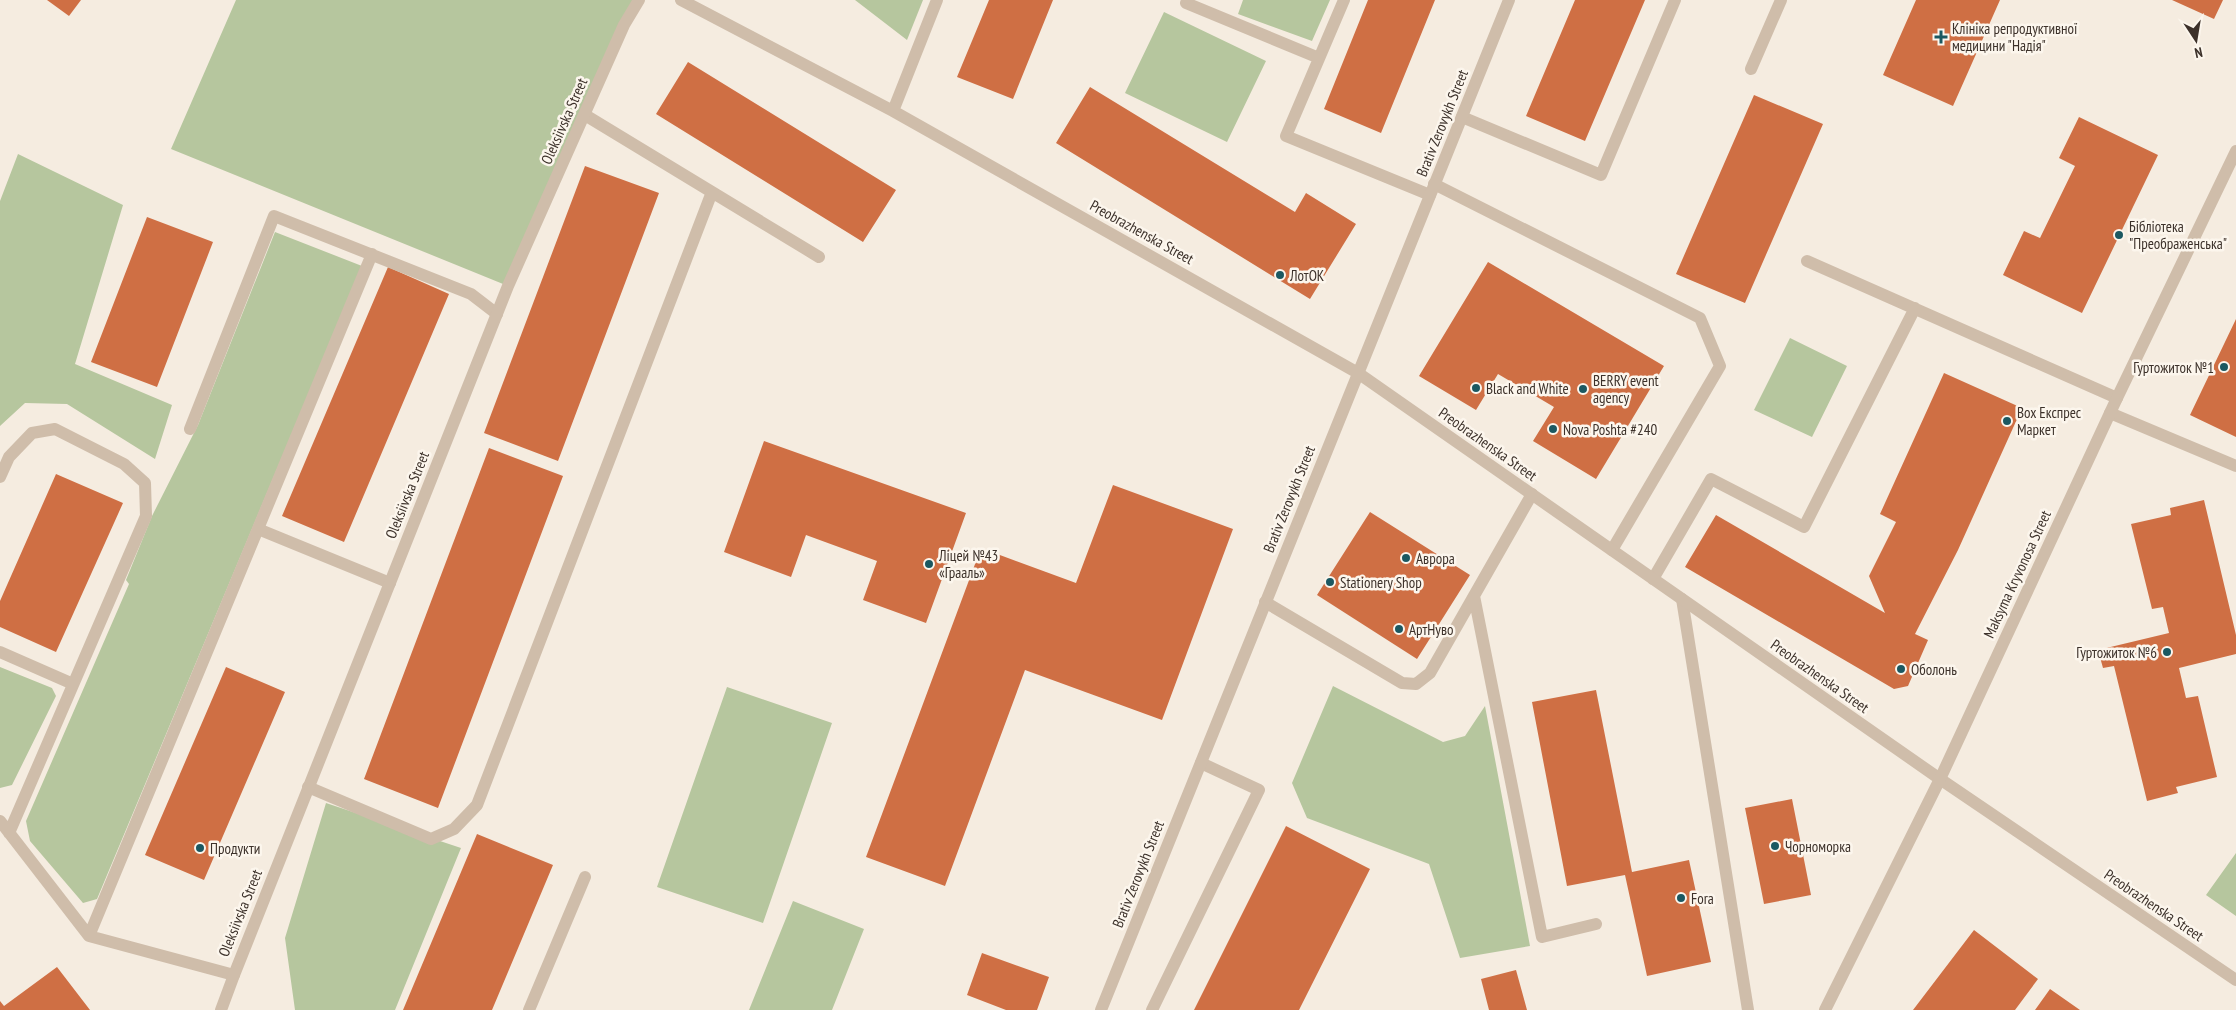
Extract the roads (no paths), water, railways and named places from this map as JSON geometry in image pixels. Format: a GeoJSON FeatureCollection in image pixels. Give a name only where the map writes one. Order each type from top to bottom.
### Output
{"type":"FeatureCollection","features":[{"type":"Feature","properties":{"kind":"street","name":"Oleksiivska Street"},"geometry":{"type":"LineString","coordinates":[[221,1010],[497,314],[624,25],[639,0]]}},
{"type":"Feature","properties":{"kind":"street","name":"Preobrazhenska Street"},"geometry":{"type":"LineString","coordinates":[[681,0],[893,111],[1358,373],[1940,779],[2236,980]]}},
{"type":"Feature","properties":{"kind":"street"},"geometry":{"type":"LineString","coordinates":[[893,111],[937,0]]}},
{"type":"Feature","properties":{"kind":"street"},"geometry":{"type":"LineString","coordinates":[[1188,0],[1186,3],[1319,58]]}},
{"type":"Feature","properties":{"kind":"street"},"geometry":{"type":"LineString","coordinates":[[1344,0],[1286,136],[1432,189],[1700,318],[1720,366],[1612,550]]}},
{"type":"Feature","properties":{"kind":"street","name":"Brativ Zerovykh Street"},"geometry":{"type":"LineString","coordinates":[[1101,1010],[1509,0]]}},
{"type":"Feature","properties":{"kind":"street"},"geometry":{"type":"LineString","coordinates":[[1462,117],[1601,175],[1675,0]]}},
{"type":"Feature","properties":{"kind":"street"},"geometry":{"type":"LineString","coordinates":[[1751,69],[1781,0]]}},
{"type":"Feature","properties":{"kind":"street"},"geometry":{"type":"LineString","coordinates":[[585,115],[819,257]]}},
{"type":"Feature","properties":{"kind":"street","name":"Maksyma Kryvonosa Street"},"geometry":{"type":"LineString","coordinates":[[1825,1010],[1940,779],[2117,398],[2236,151]]}},
{"type":"Feature","properties":{"kind":"street"},"geometry":{"type":"LineString","coordinates":[[308,787],[430,839],[454,829],[477,805],[712,192]]}},
{"type":"Feature","properties":{"kind":"street"},"geometry":{"type":"LineString","coordinates":[[190,428],[274,216],[471,294],[497,314]]}},
{"type":"Feature","properties":{"kind":"street"},"geometry":{"type":"LineString","coordinates":[[89,936],[372,254]]}},
{"type":"Feature","properties":{"kind":"street"},"geometry":{"type":"LineString","coordinates":[[1807,261],[2117,398]]}},
{"type":"Feature","properties":{"kind":"street"},"geometry":{"type":"LineString","coordinates":[[1653,579],[1711,479],[1804,527],[1915,308]]}},
{"type":"Feature","properties":{"kind":"street"},"geometry":{"type":"LineString","coordinates":[[2110,413],[2236,466]]}},
{"type":"Feature","properties":{"kind":"street"},"geometry":{"type":"LineString","coordinates":[[0,477],[9,457],[32,433],[55,429],[124,464],[145,483],[146,516],[9,833]]}},
{"type":"Feature","properties":{"kind":"street"},"geometry":{"type":"LineString","coordinates":[[1265,602],[1402,683],[1416,684],[1430,673],[1532,494]]}},
{"type":"Feature","properties":{"kind":"street"},"geometry":{"type":"LineString","coordinates":[[258,529],[390,583]]}},
{"type":"Feature","properties":{"kind":"street"},"geometry":{"type":"LineString","coordinates":[[1474,596],[1542,937],[1596,924]]}},
{"type":"Feature","properties":{"kind":"street"},"geometry":{"type":"LineString","coordinates":[[1682,599],[1748,1010]]}},
{"type":"Feature","properties":{"kind":"street"},"geometry":{"type":"LineString","coordinates":[[0,652],[73,684]]}},
{"type":"Feature","properties":{"kind":"street"},"geometry":{"type":"LineString","coordinates":[[1152,1010],[1259,790],[1201,763]]}},
{"type":"Feature","properties":{"kind":"street"},"geometry":{"type":"LineString","coordinates":[[0,821],[89,936],[234,974]]}},
{"type":"Feature","properties":{"kind":"street"},"geometry":{"type":"LineString","coordinates":[[529,1010],[585,877]]}},
{"type":"Feature","properties":{"kind":"place","name":"Клініка репродуктивної медицини \"Надія\""},"geometry":{"type":"Point","coordinates":[1941,37]}},
{"type":"Feature","properties":{"kind":"place","name":"Бібліотека \"Преображенська\""},"geometry":{"type":"Point","coordinates":[2119,235]}},
{"type":"Feature","properties":{"kind":"place","name":"ЛотОК"},"geometry":{"type":"Point","coordinates":[1280,275]}},
{"type":"Feature","properties":{"kind":"place","name":"Гуртожиток №1"},"geometry":{"type":"Point","coordinates":[2224,367]}},
{"type":"Feature","properties":{"kind":"place","name":"Black and White"},"geometry":{"type":"Point","coordinates":[1476,388]}},
{"type":"Feature","properties":{"kind":"place","name":"BERRY event agency"},"geometry":{"type":"Point","coordinates":[1583,389]}},
{"type":"Feature","properties":{"kind":"place","name":"Box Експрес Маркет"},"geometry":{"type":"Point","coordinates":[2007,421]}},
{"type":"Feature","properties":{"kind":"place","name":"Nova Poshta #240"},"geometry":{"type":"Point","coordinates":[1553,429]}},
{"type":"Feature","properties":{"kind":"place","name":"Аврора"},"geometry":{"type":"Point","coordinates":[1406,558]}},
{"type":"Feature","properties":{"kind":"place","name":"Ліцей №43 «Грааль»"},"geometry":{"type":"Point","coordinates":[929,564]}},
{"type":"Feature","properties":{"kind":"place","name":"Stationery Shop"},"geometry":{"type":"Point","coordinates":[1330,582]}},
{"type":"Feature","properties":{"kind":"place","name":"АртНуво"},"geometry":{"type":"Point","coordinates":[1399,629]}},
{"type":"Feature","properties":{"kind":"place","name":"Гуртожиток №6"},"geometry":{"type":"Point","coordinates":[2167,652]}},
{"type":"Feature","properties":{"kind":"place","name":"Оболонь"},"geometry":{"type":"Point","coordinates":[1901,669]}},
{"type":"Feature","properties":{"kind":"place","name":"Чорноморка"},"geometry":{"type":"Point","coordinates":[1775,846]}},
{"type":"Feature","properties":{"kind":"place","name":"Продукти"},"geometry":{"type":"Point","coordinates":[200,848]}},
{"type":"Feature","properties":{"kind":"place","name":"Fora"},"geometry":{"type":"Point","coordinates":[1681,898]}}]}
